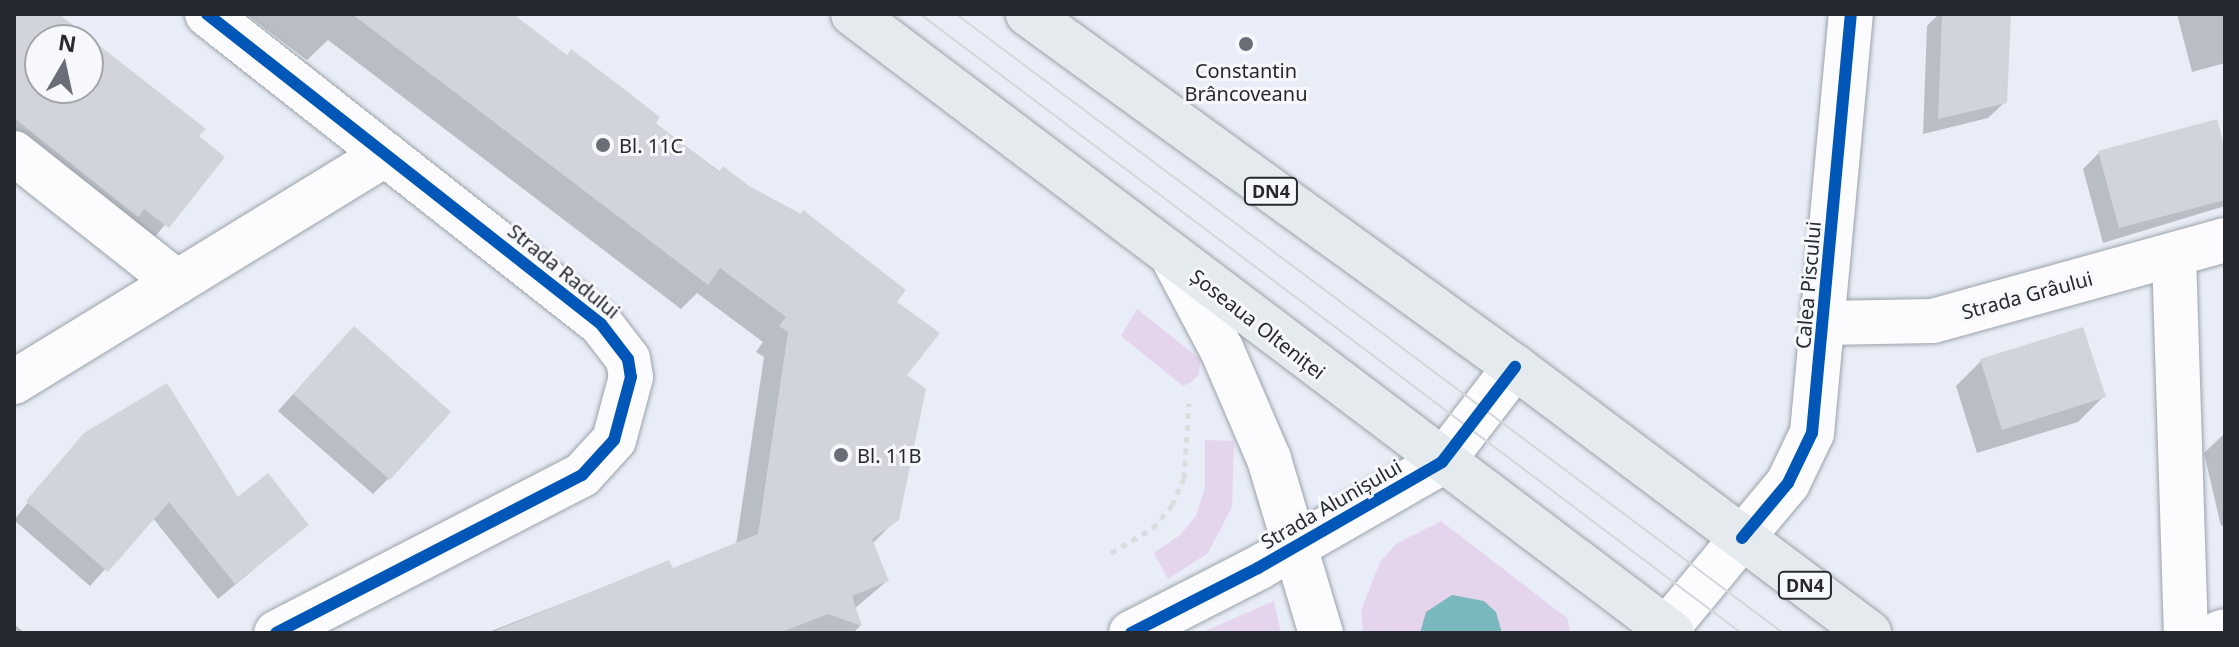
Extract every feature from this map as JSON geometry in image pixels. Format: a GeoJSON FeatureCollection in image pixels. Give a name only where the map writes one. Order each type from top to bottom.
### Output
{"type":"FeatureCollection","features":[{"type":"Feature","properties":{"kind":"main road","name":"Șoseaua Olteniței"},"geometry":{"type":"LineString","coordinates":[[853,14],[1667,632]]}},
{"type":"Feature","properties":{"kind":"main road","name":"DN4"},"geometry":{"type":"LineString","coordinates":[[1028,14],[1515,367],[1869,633]]}},
{"type":"Feature","properties":{"kind":"street","name":"Strada Radului"},"geometry":{"type":"LineString","coordinates":[[207,14],[601,324],[628,359],[630,396],[614,440],[582,475],[276,633]]}},
{"type":"Feature","properties":{"kind":"street","name":"Calea Piscului"},"geometry":{"type":"LineString","coordinates":[[1742,538],[1788,483],[1812,433],[1825,323],[1851,14]]}},
{"type":"Feature","properties":{"kind":"street"},"geometry":{"type":"LineString","coordinates":[[14,153],[177,282]]}},
{"type":"Feature","properties":{"kind":"street"},"geometry":{"type":"LineString","coordinates":[[14,382],[386,154]]}},
{"type":"Feature","properties":{"kind":"street","name":"Strada Grâului"},"geometry":{"type":"LineString","coordinates":[[1825,323],[1933,321],[2225,240]]}},
{"type":"Feature","properties":{"kind":"street"},"geometry":{"type":"LineString","coordinates":[[2174,255],[2186,633]]}},
{"type":"Feature","properties":{"kind":"street"},"geometry":{"type":"LineString","coordinates":[[1173,258],[1245,398],[1298,546],[1321,633]]}},
{"type":"Feature","properties":{"kind":"street","name":"Strada Alunișului"},"geometry":{"type":"LineString","coordinates":[[1131,633],[1298,546],[1442,462],[1515,367]]}},
{"type":"Feature","properties":{"kind":"street","name":"Șoseaua Olteniței"},"geometry":{"type":"LineString","coordinates":[[1667,632],[1742,538]]}},
{"type":"Feature","properties":{"kind":"street"},"geometry":{"type":"LineString","coordinates":[[2219,633],[2225,631]]}},
{"type":"Feature","properties":{"kind":"path"},"geometry":{"type":"LineString","coordinates":[[1111,553],[1153,528],[1172,505],[1184,478],[1189,402]]}},
{"type":"Feature","properties":{"kind":"shaded area"},"geometry":{"type":"Polygon","coordinates":[[[1137,309],[1200,359],[1199,375],[1191,382],[1183,386],[1121,336],[1137,309]]]}},
{"type":"Feature","properties":{"kind":"shaded area"},"geometry":{"type":"Polygon","coordinates":[[[1205,440],[1234,441],[1232,507],[1208,553],[1168,579],[1154,553],[1180,535],[1196,516],[1205,488],[1205,440]]]}},
{"type":"Feature","properties":{"kind":"shaded area"},"geometry":{"type":"Polygon","coordinates":[[[1441,521],[1567,618],[1571,633],[1363,633],[1361,611],[1380,562],[1397,543],[1441,521]]]}},
{"type":"Feature","properties":{"kind":"shaded area"},"geometry":{"type":"Polygon","coordinates":[[[1274,601],[1281,633],[1205,633],[1205,631],[1274,601]]]}},
{"type":"Feature","properties":{"kind":"water"},"geometry":{"type":"Polygon","coordinates":[[[1452,595],[1484,601],[1496,612],[1502,633],[1420,633],[1426,612],[1452,595]]]}},
{"type":"Feature","properties":{"kind":"building"},"geometry":{"type":"Polygon","coordinates":[[[14,14],[59,14],[72,24],[24,24],[24,104],[104,104],[104,49],[206,129],[199,136],[225,157],[169,228],[144,209],[138,217],[14,118],[14,14]]]}},
{"type":"Feature","properties":{"kind":"building"},"geometry":{"type":"Polygon","coordinates":[[[352,14],[513,14],[567,55],[571,49],[611,79],[660,117],[656,123],[719,172],[723,166],[749,186],[801,214],[803,210],[906,290],[897,302],[940,333],[907,375],[926,389],[899,520],[872,539],[889,581],[852,596],[862,626],[828,614],[779,633],[490,633],[669,560],[673,568],[758,534],[788,332],[779,326],[786,317],[720,268],[708,285],[352,14]]]}},
{"type":"Feature","properties":{"kind":"building"},"geometry":{"type":"Polygon","coordinates":[[[1942,14],[2011,14],[2007,103],[1938,119],[1942,14]]]}},
{"type":"Feature","properties":{"kind":"building"},"geometry":{"type":"Polygon","coordinates":[[[2217,119],[2225,149],[2225,200],[2119,228],[2098,151],[2217,119]]]}},
{"type":"Feature","properties":{"kind":"building"},"geometry":{"type":"Polygon","coordinates":[[[354,326],[451,412],[390,480],[293,394],[354,326]]]}},
{"type":"Feature","properties":{"kind":"building"},"geometry":{"type":"Polygon","coordinates":[[[2083,327],[2106,397],[2002,430],[1980,359],[2083,327]]]}},
{"type":"Feature","properties":{"kind":"building"},"geometry":{"type":"Polygon","coordinates":[[[167,383],[238,497],[268,473],[309,525],[235,584],[169,502],[108,572],[26,501],[84,433],[167,383]]]}},
{"type":"Feature","properties":{"kind":"tram line"},"geometry":{"type":"LineString","coordinates":[[920,14],[1741,633]]}},
{"type":"Feature","properties":{"kind":"tram line"},"geometry":{"type":"LineString","coordinates":[[956,14],[1783,633]]}},
{"type":"Feature","properties":{"kind":"cycle path"},"geometry":{"type":"LineString","coordinates":[[207,14],[601,324],[628,359],[631,377],[614,440],[582,475],[276,633]]}},
{"type":"Feature","properties":{"kind":"cycle path"},"geometry":{"type":"LineString","coordinates":[[1742,538],[1788,483],[1812,433],[1851,14]]}},
{"type":"Feature","properties":{"kind":"cycle path"},"geometry":{"type":"LineString","coordinates":[[1131,633],[1258,568],[1442,462],[1515,367]]}},
{"type":"Feature","properties":{"kind":"place","name":"Constantin Brâncoveanu"},"geometry":{"type":"Point","coordinates":[1246,44]}},
{"type":"Feature","properties":{"kind":"place","name":"Bl. 11C"},"geometry":{"type":"Point","coordinates":[603,145]}},
{"type":"Feature","properties":{"kind":"place","name":"Bl. 11B"},"geometry":{"type":"Point","coordinates":[841,455]}}]}
